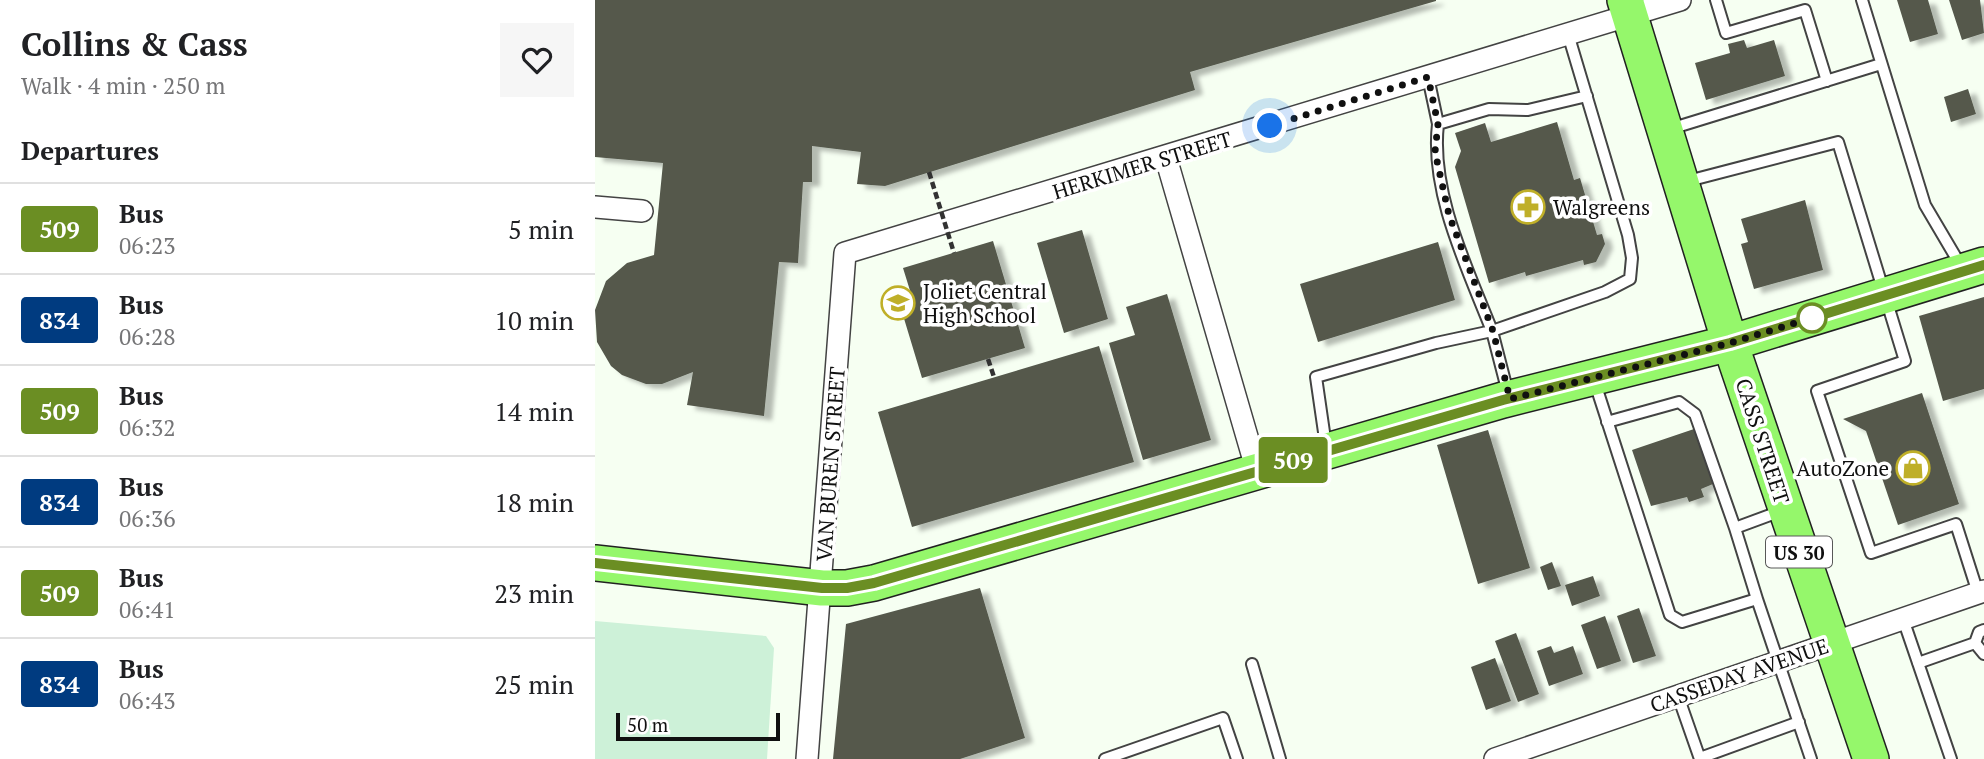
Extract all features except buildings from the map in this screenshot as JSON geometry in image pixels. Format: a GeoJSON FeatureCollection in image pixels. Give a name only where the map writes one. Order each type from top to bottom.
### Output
{"type":"FeatureCollection","features":[{"type":"Feature","properties":{"kind":"main road","name":"CASS STREET"},"geometry":{"type":"LineString","coordinates":[[1628,7],[1730,343],[1830,645],[1871,759]]}},
{"type":"Feature","properties":{"kind":"main road"},"geometry":{"type":"LineString","coordinates":[[595,563],[822,588],[847,588],[874,583],[1327,450],[1510,399],[1730,343],[1974,268]]}},
{"type":"Feature","properties":{"kind":"street","name":"HERKIMER STREET"},"geometry":{"type":"LineString","coordinates":[[845,253],[1568,34],[1628,7],[1680,0]]}},
{"type":"Feature","properties":{"kind":"street"},"geometry":{"type":"LineString","coordinates":[[1165,158],[1257,471]]}},
{"type":"Feature","properties":{"kind":"street"},"geometry":{"type":"LineString","coordinates":[[595,207],[642,211]]}},
{"type":"Feature","properties":{"kind":"street","name":"VAN BUREN STREET"},"geometry":{"type":"LineString","coordinates":[[807,759],[822,588],[845,253]]}},
{"type":"Feature","properties":{"kind":"street","name":"CASSEDAY AVENUE"},"geometry":{"type":"LineString","coordinates":[[1495,759],[1981,592]]}},
{"type":"Feature","properties":{"kind":"lane"},"geometry":{"type":"LineString","coordinates":[[1716,0],[1726,33],[1805,10],[1827,81]]}},
{"type":"Feature","properties":{"kind":"lane"},"geometry":{"type":"LineString","coordinates":[[1862,0],[1925,205],[1974,268]]}},
{"type":"Feature","properties":{"kind":"lane"},"geometry":{"type":"LineString","coordinates":[[1327,450],[1316,377],[1436,343],[1493,331],[1605,292],[1630,279],[1632,258],[1628,235],[1568,34]]}},
{"type":"Feature","properties":{"kind":"lane"},"geometry":{"type":"LineString","coordinates":[[1665,130],[1881,64]]}},
{"type":"Feature","properties":{"kind":"lane"},"geometry":{"type":"LineString","coordinates":[[1428,77],[1438,124],[1435,152],[1449,215],[1493,331],[1510,399]]}},
{"type":"Feature","properties":{"kind":"lane"},"geometry":{"type":"LineString","coordinates":[[1438,124],[1489,109],[1528,110],[1587,96]]}},
{"type":"Feature","properties":{"kind":"lane"},"geometry":{"type":"LineString","coordinates":[[1681,183],[1838,142],[1905,361],[1817,391],[1871,553],[1956,524],[1981,592]]}},
{"type":"Feature","properties":{"kind":"lane"},"geometry":{"type":"LineString","coordinates":[[1593,378],[1670,615],[1682,622],[1757,599]]}},
{"type":"Feature","properties":{"kind":"lane"},"geometry":{"type":"LineString","coordinates":[[1607,422],[1679,402],[1695,414],[1811,759]]}},
{"type":"Feature","properties":{"kind":"lane"},"geometry":{"type":"LineString","coordinates":[[1735,528],[1785,510]]}},
{"type":"Feature","properties":{"kind":"lane"},"geometry":{"type":"LineString","coordinates":[[1903,619],[1951,759]]}},
{"type":"Feature","properties":{"kind":"lane"},"geometry":{"type":"LineString","coordinates":[[1975,643],[1979,632],[1984,629]]}},
{"type":"Feature","properties":{"kind":"lane"},"geometry":{"type":"LineString","coordinates":[[1918,663],[1975,643]]}},
{"type":"Feature","properties":{"kind":"lane"},"geometry":{"type":"LineString","coordinates":[[1975,643],[1984,654]]}},
{"type":"Feature","properties":{"kind":"lane"},"geometry":{"type":"LineString","coordinates":[[1252,664],[1280,759]]}},
{"type":"Feature","properties":{"kind":"lane"},"geometry":{"type":"LineString","coordinates":[[1678,696],[1700,759],[1799,722]]}},
{"type":"Feature","properties":{"kind":"lane"},"geometry":{"type":"LineString","coordinates":[[1105,759],[1223,718],[1237,759]]}},
{"type":"Feature","properties":{"kind":"path"},"geometry":{"type":"LineString","coordinates":[[929,173],[954,253]]}},
{"type":"Feature","properties":{"kind":"path"},"geometry":{"type":"LineString","coordinates":[[988,359],[994,377]]}},
{"type":"Feature","properties":{"kind":"green space"},"geometry":{"type":"Polygon","coordinates":[[[595,621],[766,636],[774,648],[767,759],[595,759],[595,621]]]}},
{"type":"Feature","properties":{"kind":"bus line","name":"509"},"geometry":{"type":"LineString","coordinates":[[595,563],[822,588],[847,588],[874,583],[1503,400],[1730,343],[1984,265]]}},
{"type":"Feature","properties":{"kind":"place","name":"Walgreens"},"geometry":{"type":"Point","coordinates":[1528,207]}},
{"type":"Feature","properties":{"kind":"place","name":"Joliet Central High School"},"geometry":{"type":"Point","coordinates":[898,303]}},
{"type":"Feature","properties":{"kind":"place","name":"AutoZone"},"geometry":{"type":"Point","coordinates":[1913,468]}},
{"type":"Feature","properties":{"kind":"route"},"geometry":{"type":"LineString","coordinates":[[1270,126],[1428,77],[1438,124],[1435,152],[1449,215],[1493,331],[1510,399],[1730,343],[1815,317],[1812,318]]}}]}
